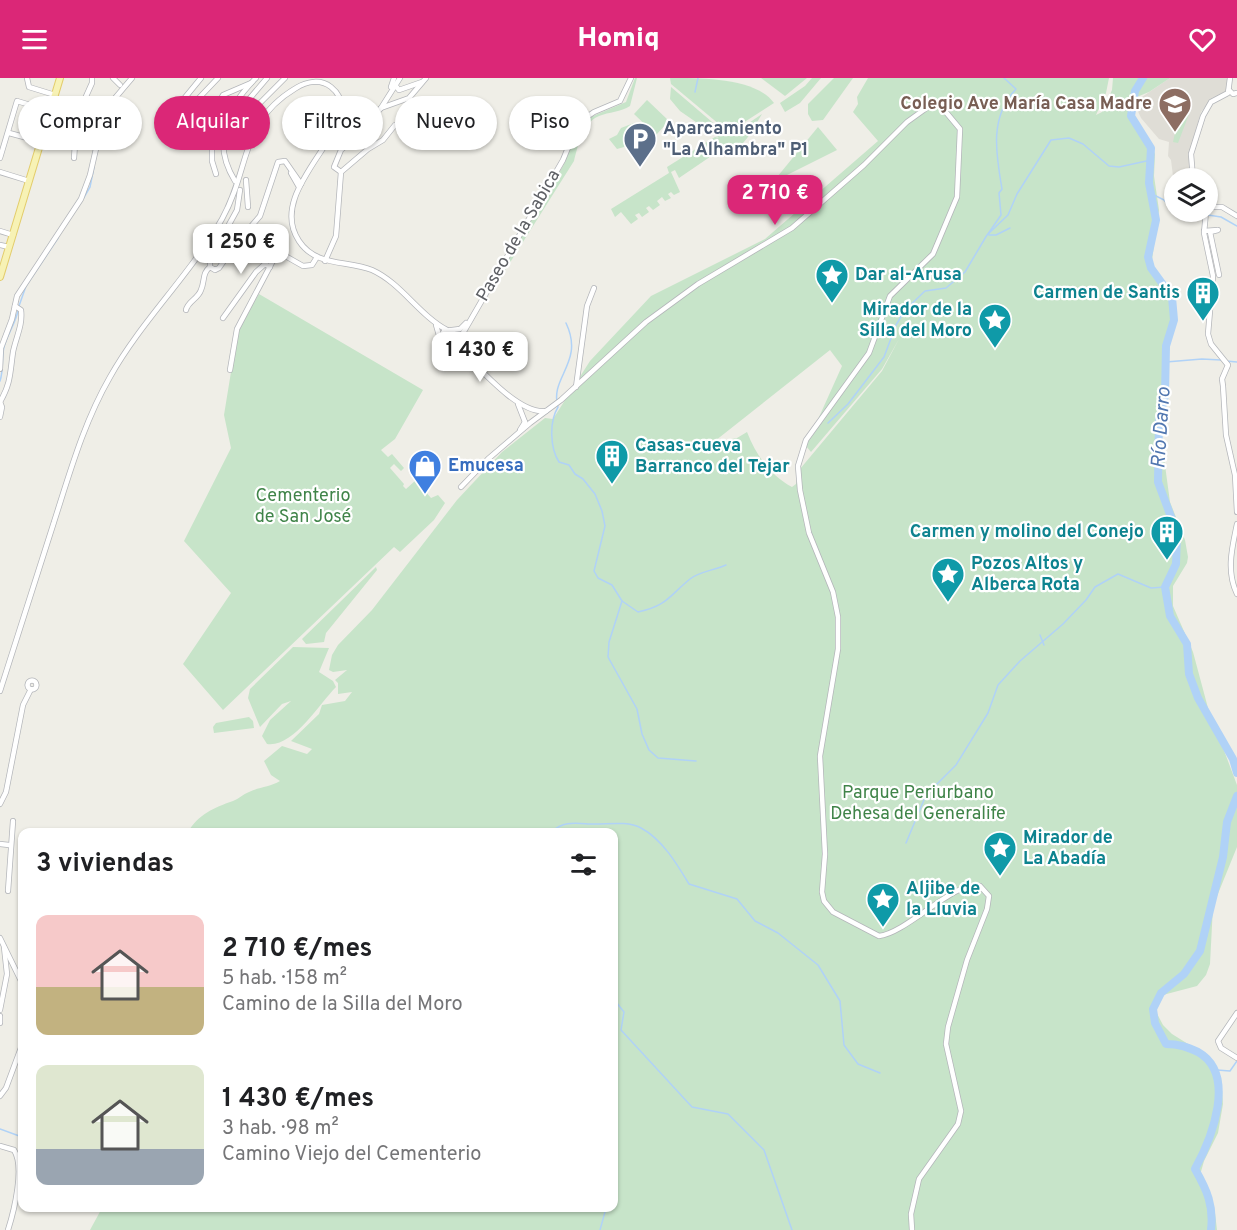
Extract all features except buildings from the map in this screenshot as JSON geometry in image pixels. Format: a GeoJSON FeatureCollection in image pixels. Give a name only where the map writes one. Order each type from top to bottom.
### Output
{"type":"FeatureCollection","features":[{"type":"Feature","properties":{"kind":"main road"},"geometry":{"type":"LineString","coordinates":[[55,95],[60,78]]}},
{"type":"Feature","properties":{"kind":"main road"},"geometry":{"type":"LineString","coordinates":[[0,278],[2,263],[9,248],[38,150]]}},
{"type":"Feature","properties":{"kind":"street"},"geometry":{"type":"LineString","coordinates":[[27,78],[29,87],[55,95]]}},
{"type":"Feature","properties":{"kind":"street"},"geometry":{"type":"LineString","coordinates":[[113,78],[120,85]]}},
{"type":"Feature","properties":{"kind":"street"},"geometry":{"type":"LineString","coordinates":[[0,369],[1,348],[22,287],[59,234],[84,191],[100,131],[110,104],[132,78]]}},
{"type":"Feature","properties":{"kind":"street"},"geometry":{"type":"LineString","coordinates":[[186,96],[201,78]]}},
{"type":"Feature","properties":{"kind":"street"},"geometry":{"type":"LineString","coordinates":[[201,96],[218,78]]}},
{"type":"Feature","properties":{"kind":"street"},"geometry":{"type":"LineString","coordinates":[[240,96],[256,78]]}},
{"type":"Feature","properties":{"kind":"street"},"geometry":{"type":"LineString","coordinates":[[252,96],[267,78]]}},
{"type":"Feature","properties":{"kind":"street"},"geometry":{"type":"LineString","coordinates":[[268,96],[285,78]]}},
{"type":"Feature","properties":{"kind":"street"},"geometry":{"type":"LineString","coordinates":[[391,90],[394,78]]}},
{"type":"Feature","properties":{"kind":"street"},"geometry":{"type":"LineString","coordinates":[[383,104],[400,78]]}},
{"type":"Feature","properties":{"kind":"street","name":"Paseo de la Sabica"},"geometry":{"type":"LineString","coordinates":[[459,340],[563,160],[578,123],[586,116],[620,101],[631,78]]}},
{"type":"Feature","properties":{"kind":"street"},"geometry":{"type":"LineString","coordinates":[[1229,90],[1230,78]]}},
{"type":"Feature","properties":{"kind":"street"},"geometry":{"type":"LineString","coordinates":[[86,96],[92,79]]}},
{"type":"Feature","properties":{"kind":"street"},"geometry":{"type":"LineString","coordinates":[[395,85],[399,90],[424,80]]}},
{"type":"Feature","properties":{"kind":"street"},"geometry":{"type":"LineString","coordinates":[[383,107],[409,98],[424,80]]}},
{"type":"Feature","properties":{"kind":"street"},"geometry":{"type":"LineString","coordinates":[[270,107],[300,85],[322,82],[336,92],[341,103],[340,118],[294,195]]}},
{"type":"Feature","properties":{"kind":"street"},"geometry":{"type":"LineString","coordinates":[[222,96],[250,83]]}},
{"type":"Feature","properties":{"kind":"street"},"geometry":{"type":"LineString","coordinates":[[1229,90],[1233,94],[1237,93]]}},
{"type":"Feature","properties":{"kind":"street"},"geometry":{"type":"LineString","coordinates":[[1192,168],[1191,154],[1203,116],[1212,102],[1229,90]]}},
{"type":"Feature","properties":{"kind":"street"},"geometry":{"type":"LineString","coordinates":[[0,158],[18,101]]}},
{"type":"Feature","properties":{"kind":"street"},"geometry":{"type":"LineString","coordinates":[[461,487],[528,422],[560,401],[646,322],[698,284],[792,228],[864,165],[907,122],[932,104],[940,105],[960,129],[957,197],[933,254],[890,296],[869,353],[806,440],[798,466],[800,490],[809,533],[836,603],[838,636],[820,756],[825,854],[822,885],[824,901],[839,917],[879,936],[892,933],[970,886],[980,886],[990,899],[967,960],[948,1027],[946,1044],[961,1111],[958,1124],[919,1179],[911,1214],[912,1230]]}},
{"type":"Feature","properties":{"kind":"street"},"geometry":{"type":"LineString","coordinates":[[325,261],[336,236],[341,172],[368,149],[384,140],[395,125]]}},
{"type":"Feature","properties":{"kind":"street"},"geometry":{"type":"LineString","coordinates":[[9,133],[18,135]]}},
{"type":"Feature","properties":{"kind":"street"},"geometry":{"type":"LineString","coordinates":[[74,158],[75,150]]}},
{"type":"Feature","properties":{"kind":"street"},"geometry":{"type":"LineString","coordinates":[[212,150],[212,161],[216,174]]}},
{"type":"Feature","properties":{"kind":"street"},"geometry":{"type":"LineString","coordinates":[[224,150],[225,164],[235,181]]}},
{"type":"Feature","properties":{"kind":"street"},"geometry":{"type":"LineString","coordinates":[[0,691],[59,505],[91,415],[110,376],[128,348],[220,222],[238,183],[249,150]]}},
{"type":"Feature","properties":{"kind":"street"},"geometry":{"type":"LineString","coordinates":[[341,150],[334,167],[341,172]]}},
{"type":"Feature","properties":{"kind":"street"},"geometry":{"type":"LineString","coordinates":[[210,267],[214,270],[219,268],[258,219],[278,162],[285,161],[300,186]]}},
{"type":"Feature","properties":{"kind":"street"},"geometry":{"type":"LineString","coordinates":[[288,165],[294,182],[291,213],[294,233],[305,249],[325,261],[365,268],[381,275],[435,322],[458,334],[457,346],[449,350],[444,348],[435,322]]}},
{"type":"Feature","properties":{"kind":"street"},"geometry":{"type":"LineString","coordinates":[[0,172],[29,181]]}},
{"type":"Feature","properties":{"kind":"street"},"geometry":{"type":"LineString","coordinates":[[295,176],[305,177]]}},
{"type":"Feature","properties":{"kind":"street"},"geometry":{"type":"LineString","coordinates":[[246,180],[248,207]]}},
{"type":"Feature","properties":{"kind":"street"},"geometry":{"type":"LineString","coordinates":[[294,182],[300,186]]}},
{"type":"Feature","properties":{"kind":"street"},"geometry":{"type":"LineString","coordinates":[[186,310],[198,296],[205,271],[210,267],[212,255],[237,210],[240,190]]}},
{"type":"Feature","properties":{"kind":"street"},"geometry":{"type":"LineString","coordinates":[[1218,207],[1237,216]]}},
{"type":"Feature","properties":{"kind":"street"},"geometry":{"type":"LineString","coordinates":[[1206,222],[1204,231],[1213,276],[1208,334],[1211,344],[1227,363],[1222,379],[1226,428],[1235,475],[1237,511]]}},
{"type":"Feature","properties":{"kind":"street"},"geometry":{"type":"LineString","coordinates":[[1204,231],[1218,230],[1210,232],[1219,275]]}},
{"type":"Feature","properties":{"kind":"street"},"geometry":{"type":"LineString","coordinates":[[0,231],[13,235]]}},
{"type":"Feature","properties":{"kind":"street"},"geometry":{"type":"LineString","coordinates":[[0,245],[9,248]]}},
{"type":"Feature","properties":{"kind":"street"},"geometry":{"type":"LineString","coordinates":[[230,370],[237,329],[270,267],[280,253],[303,266],[312,265],[317,257]]}},
{"type":"Feature","properties":{"kind":"street"},"geometry":{"type":"LineString","coordinates":[[224,318],[256,272],[265,264],[270,267]]}},
{"type":"Feature","properties":{"kind":"street"},"geometry":{"type":"LineString","coordinates":[[576,387],[587,306],[594,288]]}},
{"type":"Feature","properties":{"kind":"street"},"geometry":{"type":"LineString","coordinates":[[0,417],[2,408],[0,402],[11,381],[13,354],[21,323],[17,307]]}},
{"type":"Feature","properties":{"kind":"street","name":"Paseo de la Sabica"},"geometry":{"type":"LineString","coordinates":[[453,331],[463,327],[472,316]]}},
{"type":"Feature","properties":{"kind":"street"},"geometry":{"type":"LineString","coordinates":[[440,338],[447,330]]}},
{"type":"Feature","properties":{"kind":"street"},"geometry":{"type":"LineString","coordinates":[[457,346],[525,411],[546,411]]}},
{"type":"Feature","properties":{"kind":"street"},"geometry":{"type":"LineString","coordinates":[[525,411],[522,417],[528,422]]}},
{"type":"Feature","properties":{"kind":"street"},"geometry":{"type":"LineString","coordinates":[[535,411],[535,419]]}},
{"type":"Feature","properties":{"kind":"street"},"geometry":{"type":"LineString","coordinates":[[1237,524],[1230,561],[1237,594]]}},
{"type":"Feature","properties":{"kind":"street"},"geometry":{"type":"LineString","coordinates":[[0,804],[6,792],[23,705],[31,689]]}},
{"type":"Feature","properties":{"kind":"street"},"geometry":{"type":"LineString","coordinates":[[8,891],[9,844],[13,821]]}},
{"type":"Feature","properties":{"kind":"street"},"geometry":{"type":"LineString","coordinates":[[0,844],[9,844]]}},
{"type":"Feature","properties":{"kind":"street"},"geometry":{"type":"LineString","coordinates":[[0,938],[18,970]]}},
{"type":"Feature","properties":{"kind":"street"},"geometry":{"type":"LineString","coordinates":[[0,1010],[7,974],[4,946]]}},
{"type":"Feature","properties":{"kind":"street"},"geometry":{"type":"LineString","coordinates":[[7,974],[11,970],[18,970]]}},
{"type":"Feature","properties":{"kind":"street"},"geometry":{"type":"LineString","coordinates":[[1236,1057],[1221,1048],[1218,1041],[1237,1012]]}},
{"type":"Feature","properties":{"kind":"street"},"geometry":{"type":"LineString","coordinates":[[0,1016],[0,1023]]}},
{"type":"Feature","properties":{"kind":"street"},"geometry":{"type":"LineString","coordinates":[[0,1096],[6,1088],[18,1056]]}},
{"type":"Feature","properties":{"kind":"street"},"geometry":{"type":"LineString","coordinates":[[0,1146],[14,1150],[18,1159],[17,1196],[8,1230]]}},
{"type":"Feature","properties":{"kind":"shaded area","name":"Colegio Ave María Casa Madre"},"geometry":{"type":"Polygon","coordinates":[[[1170,78],[1227,78],[1228,85],[1225,93],[1212,98],[1201,112],[1190,150],[1191,168],[1172,168],[1168,156],[1169,142],[1159,139],[1141,118],[1136,107],[1139,99],[1170,78]]]}},
{"type":"Feature","properties":{"kind":"green space"},"geometry":{"type":"Polygon","coordinates":[[[635,78],[637,78],[630,106],[591,121],[591,117],[626,102],[635,78]]]}},
{"type":"Feature","properties":{"kind":"green space"},"geometry":{"type":"Polygon","coordinates":[[[670,78],[713,79],[742,84],[766,95],[774,103],[735,128],[726,130],[671,84],[670,78]]]}},
{"type":"Feature","properties":{"kind":"green space"},"geometry":{"type":"Polygon","coordinates":[[[761,78],[807,78],[785,96],[761,78]]]}},
{"type":"Feature","properties":{"kind":"green space"},"geometry":{"type":"Polygon","coordinates":[[[812,78],[821,78],[800,103],[785,112],[780,103],[805,86],[812,78]]]}},
{"type":"Feature","properties":{"kind":"green space"},"geometry":{"type":"Polygon","coordinates":[[[834,78],[853,78],[823,120],[812,121],[808,114],[808,104],[834,78]]]}},
{"type":"Feature","properties":{"kind":"green space","name":"Parque Periurbano Dehesa del Generalife"},"geometry":{"type":"Polygon","coordinates":[[[868,78],[1109,78],[1106,93],[1096,115],[1102,112],[1112,90],[1113,78],[1170,78],[1149,92],[1122,103],[1122,107],[1131,106],[1135,122],[1148,139],[1155,154],[1154,176],[1159,210],[1152,260],[1153,270],[1170,297],[1173,307],[1161,436],[1170,502],[1185,540],[1188,557],[1187,563],[1173,586],[1173,606],[1193,652],[1208,708],[1237,785],[1237,847],[1213,906],[1210,964],[1206,975],[1197,986],[1159,996],[1154,1001],[1154,1008],[1163,1025],[1172,1034],[1209,1057],[1221,1077],[1223,1104],[1218,1133],[1204,1161],[1200,1175],[1200,1185],[1215,1213],[1217,1230],[90,1230],[100,1212],[618,1212],[618,828],[191,828],[202,816],[213,809],[253,790],[280,781],[271,775],[264,761],[282,746],[307,754],[312,749],[291,741],[319,714],[322,705],[345,701],[352,692],[338,694],[338,683],[335,680],[347,670],[333,672],[329,670],[332,655],[338,645],[372,610],[457,500],[502,452],[545,418],[553,419],[590,361],[651,296],[765,239],[878,141],[853,112],[858,104],[857,97],[868,78]],[[899,339],[882,369],[811,452],[806,446],[842,366],[830,350],[701,452],[709,454],[718,442],[737,438],[747,432],[765,464],[784,482],[792,487],[796,484],[800,469],[882,371],[899,339]]]}},
{"type":"Feature","properties":{"kind":"green space"},"geometry":{"type":"Polygon","coordinates":[[[671,87],[725,133],[734,133],[762,114],[748,137],[729,154],[723,148],[679,178],[675,170],[671,172],[680,192],[674,195],[671,192],[668,194],[671,198],[665,201],[662,197],[657,201],[660,205],[653,210],[649,206],[646,208],[649,212],[642,217],[639,213],[635,215],[638,219],[631,224],[621,212],[615,217],[611,209],[669,173],[667,167],[715,137],[719,138],[680,111],[670,99],[671,87]]]}},
{"type":"Feature","properties":{"kind":"green space"},"geometry":{"type":"Polygon","coordinates":[[[647,100],[669,121],[656,135],[634,114],[647,100]]]}},
{"type":"Feature","properties":{"kind":"green space"},"geometry":{"type":"Polygon","coordinates":[[[1178,103],[1191,109],[1178,143],[1173,142],[1176,128],[1171,126],[1178,103]]]}},
{"type":"Feature","properties":{"kind":"green space"},"geometry":{"type":"Polygon","coordinates":[[[634,123],[653,137],[648,142],[617,149],[609,139],[617,135],[621,128],[634,123]]]}},
{"type":"Feature","properties":{"kind":"green space"},"geometry":{"type":"Polygon","coordinates":[[[818,127],[837,150],[773,182],[818,127]]]}},
{"type":"Feature","properties":{"kind":"green space"},"geometry":{"type":"Polygon","coordinates":[[[569,150],[577,150],[574,161],[499,280],[496,278],[563,166],[569,150]]]}},
{"type":"Feature","properties":{"kind":"green space","name":"Cementerio de San José"},"geometry":{"type":"Polygon","coordinates":[[[259,294],[423,390],[395,439],[381,450],[388,457],[392,454],[404,468],[401,471],[394,464],[390,468],[406,489],[416,480],[431,498],[438,495],[445,503],[434,520],[400,552],[394,547],[223,710],[183,664],[231,593],[184,541],[231,448],[224,415],[238,329],[259,294]]]}},
{"type":"Feature","properties":{"kind":"green space"},"geometry":{"type":"Polygon","coordinates":[[[376,567],[377,570],[326,633],[324,642],[306,644],[302,639],[376,567]]]}},
{"type":"Feature","properties":{"kind":"green space"},"geometry":{"type":"Polygon","coordinates":[[[293,647],[329,648],[319,672],[333,681],[336,687],[296,732],[277,743],[267,744],[262,736],[270,720],[291,701],[282,704],[260,727],[248,698],[250,689],[293,647]]]}},
{"type":"Feature","properties":{"kind":"green space"},"geometry":{"type":"Polygon","coordinates":[[[249,717],[253,721],[254,728],[214,733],[213,727],[216,723],[249,717]]]}},
{"type":"Feature","properties":{"kind":"waterway"},"geometry":{"type":"LineString","coordinates":[[695,92],[698,78]]}},
{"type":"Feature","properties":{"kind":"waterway"},"geometry":{"type":"LineString","coordinates":[[988,234],[1001,215],[999,193],[1002,189],[997,149],[998,124],[1007,100],[1016,89],[1004,78]]}},
{"type":"Feature","properties":{"kind":"waterway","name":"Río Darro"},"geometry":{"type":"LineString","coordinates":[[1143,78],[1135,91],[1131,116],[1151,148],[1149,183],[1156,220],[1148,257],[1151,268],[1172,297],[1174,320],[1166,346],[1165,395],[1159,420],[1158,482],[1177,533],[1176,564],[1165,587],[1170,616],[1187,644],[1189,674],[1198,698],[1233,759],[1237,773]]}},
{"type":"Feature","properties":{"kind":"waterway"},"geometry":{"type":"LineString","coordinates":[[828,423],[848,404],[884,357],[896,325],[905,310],[925,291],[946,288],[965,272],[987,235],[1008,215],[1017,194],[1051,140],[1069,138],[1083,144],[1109,166],[1119,167],[1151,160]]}},
{"type":"Feature","properties":{"kind":"waterway"},"geometry":{"type":"LineString","coordinates":[[83,199],[90,187],[94,167]]}},
{"type":"Feature","properties":{"kind":"waterway"},"geometry":{"type":"LineString","coordinates":[[1152,194],[1164,200]]}},
{"type":"Feature","properties":{"kind":"waterway"},"geometry":{"type":"LineString","coordinates":[[1218,217],[1237,226]]}},
{"type":"Feature","properties":{"kind":"waterway"},"geometry":{"type":"LineString","coordinates":[[989,235],[996,235],[1010,228]]}},
{"type":"Feature","properties":{"kind":"waterway"},"geometry":{"type":"LineString","coordinates":[[19,306],[26,286],[58,238]]}},
{"type":"Feature","properties":{"kind":"waterway"},"geometry":{"type":"LineString","coordinates":[[0,381],[4,347],[18,311]]}},
{"type":"Feature","properties":{"kind":"waterway"},"geometry":{"type":"LineString","coordinates":[[566,323],[572,349],[558,387],[558,407],[553,420],[552,442],[559,462],[569,465],[575,474],[583,479],[595,494],[602,511],[605,526],[594,571],[598,578],[612,585],[622,601],[638,612],[648,610],[667,600],[693,577],[726,565]]}},
{"type":"Feature","properties":{"kind":"waterway"},"geometry":{"type":"LineString","coordinates":[[1166,362],[1221,360]]}},
{"type":"Feature","properties":{"kind":"waterway"},"geometry":{"type":"LineString","coordinates":[[1226,361],[1237,362]]}},
{"type":"Feature","properties":{"kind":"waterway"},"geometry":{"type":"LineString","coordinates":[[906,843],[926,795],[956,765],[988,713],[998,685],[1020,661],[1063,624],[1095,587],[1118,574],[1151,588],[1165,587]]}},
{"type":"Feature","properties":{"kind":"waterway"},"geometry":{"type":"LineString","coordinates":[[622,601],[609,642],[608,657],[637,709],[642,734],[649,750],[658,758],[696,761]]}},
{"type":"Feature","properties":{"kind":"waterway"},"geometry":{"type":"LineString","coordinates":[[1040,635],[1044,645]]}},
{"type":"Feature","properties":{"kind":"waterway","name":"Río Darro"},"geometry":{"type":"LineString","coordinates":[[1211,1230],[1209,1198],[1195,1169],[1208,1141],[1218,1107],[1219,1091],[1216,1075],[1210,1062],[1198,1052],[1183,1046],[1166,1044],[1155,1023],[1153,1009],[1161,993],[1184,974],[1200,951],[1223,857],[1227,822],[1237,796]]}},
{"type":"Feature","properties":{"kind":"waterway"},"geometry":{"type":"LineString","coordinates":[[557,828],[569,824],[616,823],[641,828],[656,839],[689,884],[737,899],[755,921],[778,933],[818,965],[840,1001],[844,1045],[858,1064],[880,1073]]}},
{"type":"Feature","properties":{"kind":"waterway"},"geometry":{"type":"LineString","coordinates":[[618,1004],[624,1012],[621,1030],[692,1107],[728,1114],[764,1150],[792,1230]]}},
{"type":"Feature","properties":{"kind":"waterway"},"geometry":{"type":"LineString","coordinates":[[1217,1070],[1230,1071],[1237,1061]]}},
{"type":"Feature","properties":{"kind":"waterway"},"geometry":{"type":"LineString","coordinates":[[0,1129],[18,1136]]}},
{"type":"Feature","properties":{"kind":"waterway"},"geometry":{"type":"LineString","coordinates":[[600,1230],[605,1212]]}},
{"type":"Feature","properties":{"kind":"place","name":"Colegio Ave María Casa Madre"},"geometry":{"type":"Point","coordinates":[1175,133]}},
{"type":"Feature","properties":{"kind":"place","name":"Aparcamiento \"La Alhambra\" P1"},"geometry":{"type":"Point","coordinates":[640,168]}},
{"type":"Feature","properties":{"kind":"place","name":"Dar al-Arusa"},"geometry":{"type":"Point","coordinates":[832,304]}},
{"type":"Feature","properties":{"kind":"place","name":"Carmen de Santis"},"geometry":{"type":"Point","coordinates":[1203,322]}},
{"type":"Feature","properties":{"kind":"place","name":"Mirador de la Silla del Moro"},"geometry":{"type":"Point","coordinates":[995,349]}},
{"type":"Feature","properties":{"kind":"place","name":"Casas-cueva Barranco del Tejar"},"geometry":{"type":"Point","coordinates":[612,485]}},
{"type":"Feature","properties":{"kind":"place","name":"Emucesa"},"geometry":{"type":"Point","coordinates":[425,495]}},
{"type":"Feature","properties":{"kind":"place","name":"Carmen y molino del Conejo"},"geometry":{"type":"Point","coordinates":[1167,561]}},
{"type":"Feature","properties":{"kind":"place","name":"Pozos Altos y Alberca Rota"},"geometry":{"type":"Point","coordinates":[948,603]}},
{"type":"Feature","properties":{"kind":"place","name":"Mirador de La Abadía"},"geometry":{"type":"Point","coordinates":[1000,877]}},
{"type":"Feature","properties":{"kind":"place","name":"Aljibe de la Lluvia"},"geometry":{"type":"Point","coordinates":[883,928]}}]}
